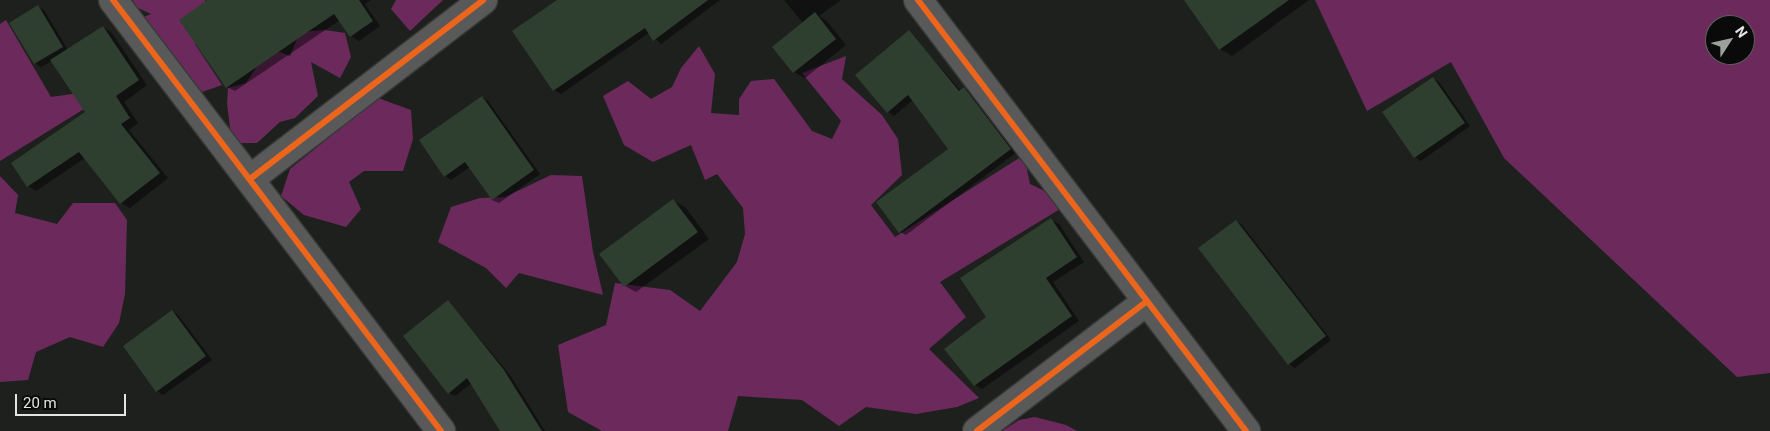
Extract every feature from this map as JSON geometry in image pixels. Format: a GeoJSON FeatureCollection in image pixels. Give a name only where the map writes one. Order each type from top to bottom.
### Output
{"type":"FeatureCollection","features":[{"type":"Feature","properties":{"kind":"street"},"geometry":{"type":"LineString","coordinates":[[113,0],[441,431]]}},
{"type":"Feature","properties":{"kind":"street"},"geometry":{"type":"LineString","coordinates":[[250,179],[483,0]]}},
{"type":"Feature","properties":{"kind":"street"},"geometry":{"type":"LineString","coordinates":[[918,0],[1246,431]]}},
{"type":"Feature","properties":{"kind":"street"},"geometry":{"type":"LineString","coordinates":[[977,431],[1147,301]]}},
{"type":"Feature","properties":{"kind":"shaded area"},"geometry":{"type":"Polygon","coordinates":[[[133,0],[205,0],[209,6],[209,31],[195,44],[222,85],[188,97],[137,20],[151,14],[134,6],[133,0]]]}},
{"type":"Feature","properties":{"kind":"shaded area"},"geometry":{"type":"Polygon","coordinates":[[[396,0],[443,0],[410,31],[391,9],[396,0]]]}},
{"type":"Feature","properties":{"kind":"shaded area"},"geometry":{"type":"Polygon","coordinates":[[[1315,0],[1770,0],[1770,373],[1737,377],[1504,158],[1451,62],[1367,111],[1315,0]]]}},
{"type":"Feature","properties":{"kind":"shaded area"},"geometry":{"type":"Polygon","coordinates":[[[6,20],[51,97],[72,94],[89,80],[92,104],[0,161],[0,24],[6,20]]]}},
{"type":"Feature","properties":{"kind":"shaded area"},"geometry":{"type":"Polygon","coordinates":[[[325,30],[345,33],[351,57],[340,78],[311,62],[318,96],[295,118],[280,122],[257,143],[232,143],[227,104],[228,88],[246,83],[269,48],[290,56],[300,32],[325,30]]]}},
{"type":"Feature","properties":{"kind":"shaded area"},"geometry":{"type":"Polygon","coordinates":[[[699,46],[715,74],[711,113],[739,115],[739,99],[751,81],[774,79],[812,131],[832,139],[841,121],[802,73],[846,56],[842,79],[882,115],[898,139],[902,175],[871,205],[895,237],[1024,155],[1030,184],[1070,203],[940,282],[966,317],[929,349],[979,398],[957,407],[916,414],[866,407],[839,426],[802,400],[738,396],[728,431],[602,431],[568,412],[558,345],[606,325],[615,283],[670,290],[700,311],[737,262],[745,234],[743,208],[717,174],[705,180],[691,145],[653,162],[624,145],[603,96],[628,81],[651,99],[672,87],[681,68],[699,46]]]}},
{"type":"Feature","properties":{"kind":"shaded area"},"geometry":{"type":"Polygon","coordinates":[[[378,98],[411,110],[413,139],[403,171],[364,171],[349,182],[361,209],[346,227],[304,215],[281,196],[290,169],[378,98]]]}},
{"type":"Feature","properties":{"kind":"shaded area"},"geometry":{"type":"Polygon","coordinates":[[[551,175],[582,176],[593,252],[603,295],[519,273],[506,288],[486,268],[438,242],[451,207],[480,198],[505,197],[551,175]]]}},
{"type":"Feature","properties":{"kind":"shaded area"},"geometry":{"type":"Polygon","coordinates":[[[0,176],[18,195],[15,213],[57,224],[73,203],[115,203],[127,220],[125,294],[119,323],[103,347],[70,337],[36,352],[28,380],[0,382],[0,176]]]}},
{"type":"Feature","properties":{"kind":"shaded area"},"geometry":{"type":"Polygon","coordinates":[[[1035,417],[1066,425],[1077,431],[1002,431],[1019,420],[1035,417]]]}},
{"type":"Feature","properties":{"kind":"building"},"geometry":{"type":"Polygon","coordinates":[[[207,0],[359,0],[373,21],[350,37],[334,14],[226,88],[179,20],[207,0]]]}},
{"type":"Feature","properties":{"kind":"building"},"geometry":{"type":"Polygon","coordinates":[[[557,0],[708,0],[653,41],[645,28],[553,91],[512,31],[557,0]]]}},
{"type":"Feature","properties":{"kind":"building"},"geometry":{"type":"Polygon","coordinates":[[[1184,0],[1289,0],[1219,50],[1184,0]]]}},
{"type":"Feature","properties":{"kind":"building"},"geometry":{"type":"Polygon","coordinates":[[[38,5],[63,47],[34,64],[9,23],[38,5]]]}},
{"type":"Feature","properties":{"kind":"building"},"geometry":{"type":"Polygon","coordinates":[[[815,12],[836,39],[793,73],[772,47],[815,12]]]}},
{"type":"Feature","properties":{"kind":"building"},"geometry":{"type":"Polygon","coordinates":[[[103,26],[139,80],[116,96],[130,118],[121,124],[160,173],[120,204],[79,152],[27,187],[11,163],[85,112],[50,60],[103,26]]]}},
{"type":"Feature","properties":{"kind":"building"},"geometry":{"type":"Polygon","coordinates":[[[909,30],[959,91],[964,87],[1011,149],[899,233],[876,202],[948,149],[908,95],[887,113],[855,75],[909,30]]]}},
{"type":"Feature","properties":{"kind":"building"},"geometry":{"type":"Polygon","coordinates":[[[1433,77],[1465,123],[1414,158],[1382,112],[1433,77]]]}},
{"type":"Feature","properties":{"kind":"building"},"geometry":{"type":"Polygon","coordinates":[[[482,96],[534,170],[492,200],[465,162],[444,177],[419,140],[482,96]]]}},
{"type":"Feature","properties":{"kind":"building"},"geometry":{"type":"Polygon","coordinates":[[[673,199],[698,232],[624,287],[599,254],[673,199]]]}},
{"type":"Feature","properties":{"kind":"building"},"geometry":{"type":"Polygon","coordinates":[[[1051,218],[1077,257],[1046,278],[1072,316],[974,386],[944,349],[986,317],[960,278],[1051,218]]]}},
{"type":"Feature","properties":{"kind":"building"},"geometry":{"type":"Polygon","coordinates":[[[1236,220],[1326,336],[1288,365],[1198,248],[1236,220]]]}},
{"type":"Feature","properties":{"kind":"building"},"geometry":{"type":"Polygon","coordinates":[[[448,300],[504,370],[542,431],[500,431],[467,378],[448,394],[403,336],[448,300]]]}},
{"type":"Feature","properties":{"kind":"building"},"geometry":{"type":"Polygon","coordinates":[[[172,310],[206,356],[156,392],[123,346],[172,310]]]}},
{"type":"Feature","properties":{"kind":"cycle path"},"geometry":{"type":"LineString","coordinates":[[113,0],[441,431]]}},
{"type":"Feature","properties":{"kind":"cycle path"},"geometry":{"type":"LineString","coordinates":[[250,179],[483,0]]}},
{"type":"Feature","properties":{"kind":"cycle path"},"geometry":{"type":"LineString","coordinates":[[918,0],[1246,431]]}},
{"type":"Feature","properties":{"kind":"cycle path"},"geometry":{"type":"LineString","coordinates":[[977,431],[1147,301]]}}]}
